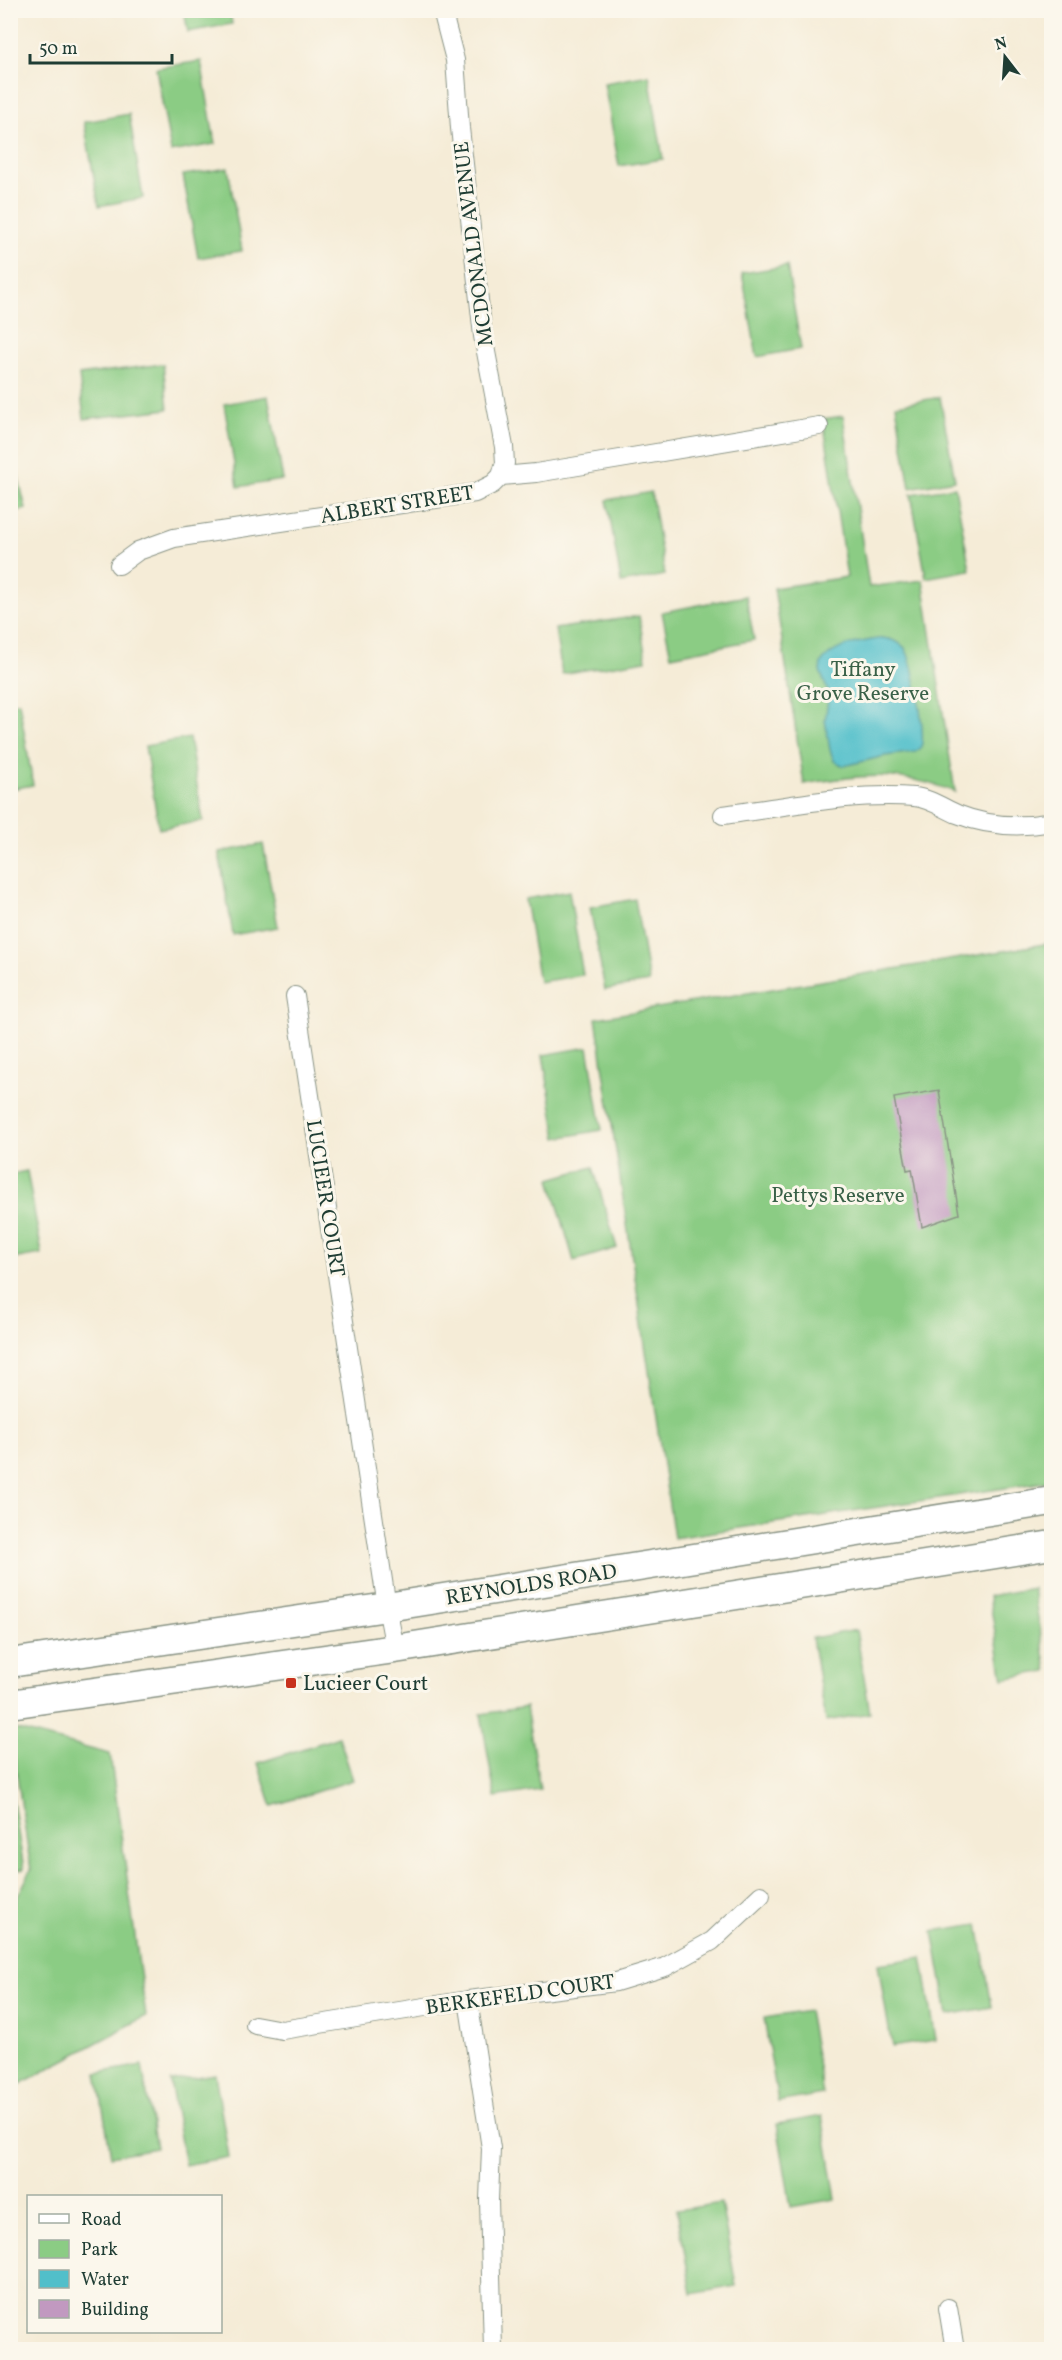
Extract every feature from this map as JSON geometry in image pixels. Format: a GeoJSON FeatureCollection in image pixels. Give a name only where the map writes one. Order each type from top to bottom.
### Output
{"type":"FeatureCollection","features":[{"type":"Feature","properties":{"kind":"main road","name":"REYNOLDS ROAD"},"geometry":{"type":"LineString","coordinates":[[10,1663],[387,1607],[1052,1501]]}},
{"type":"Feature","properties":{"kind":"main road","name":"REYNOLDS ROAD"},"geometry":{"type":"LineString","coordinates":[[10,1704],[395,1649],[1052,1545]]}},
{"type":"Feature","properties":{"kind":"street","name":"MCDONALD AVENUE"},"geometry":{"type":"LineString","coordinates":[[442,10],[455,60],[460,128],[483,336],[504,447],[505,462],[501,476]]}},
{"type":"Feature","properties":{"kind":"street","name":"ALBERT STREET"},"geometry":{"type":"LineString","coordinates":[[119,566],[138,551],[174,538],[475,493],[493,484],[501,476],[559,469],[819,426]]}},
{"type":"Feature","properties":{"kind":"street"},"geometry":{"type":"LineString","coordinates":[[723,815],[878,794],[919,797],[971,819],[1003,825],[1036,825],[1052,822]]}},
{"type":"Feature","properties":{"kind":"street","name":"LUCIEER COURT"},"geometry":{"type":"LineString","coordinates":[[296,996],[395,1649]]}},
{"type":"Feature","properties":{"kind":"street","name":"BERKEFELD COURT"},"geometry":{"type":"LineString","coordinates":[[255,2025],[282,2030],[468,2000],[616,1982],[665,1967],[712,1941],[761,1895]]}},
{"type":"Feature","properties":{"kind":"street"},"geometry":{"type":"LineString","coordinates":[[468,2000],[491,2148],[489,2200],[493,2349]]}},
{"type":"Feature","properties":{"kind":"street"},"geometry":{"type":"LineString","coordinates":[[948,2308],[955,2349]]}},
{"type":"Feature","properties":{"kind":"green space"},"geometry":{"type":"Polygon","coordinates":[[[184,11],[230,11],[232,24],[188,32],[184,11]]]}},
{"type":"Feature","properties":{"kind":"green space"},"geometry":{"type":"Polygon","coordinates":[[[201,61],[215,144],[171,152],[156,68],[201,61]]]}},
{"type":"Feature","properties":{"kind":"green space"},"geometry":{"type":"Polygon","coordinates":[[[649,75],[663,159],[619,166],[604,83],[649,75]]]}},
{"type":"Feature","properties":{"kind":"green space"},"geometry":{"type":"Polygon","coordinates":[[[129,114],[143,198],[99,206],[84,122],[129,114]]]}},
{"type":"Feature","properties":{"kind":"green space"},"geometry":{"type":"Polygon","coordinates":[[[228,168],[242,251],[198,258],[183,175],[228,168]]]}},
{"type":"Feature","properties":{"kind":"green space"},"geometry":{"type":"Polygon","coordinates":[[[787,266],[801,349],[757,357],[742,273],[787,266]]]}},
{"type":"Feature","properties":{"kind":"green space"},"geometry":{"type":"Polygon","coordinates":[[[163,364],[168,409],[84,419],[79,375],[163,364]]]}},
{"type":"Feature","properties":{"kind":"green space"},"geometry":{"type":"Polygon","coordinates":[[[268,396],[283,480],[238,487],[224,404],[268,396]]]}},
{"type":"Feature","properties":{"kind":"green space"},"geometry":{"type":"Polygon","coordinates":[[[940,397],[955,480],[910,488],[896,405],[940,397]]]}},
{"type":"Feature","properties":{"kind":"green space","name":"Tiffany Grove Reserve"},"geometry":{"type":"Polygon","coordinates":[[[843,416],[869,587],[923,580],[955,792],[916,780],[880,776],[804,784],[774,588],[847,577],[823,419],[843,416]]]}},
{"type":"Feature","properties":{"kind":"green space"},"geometry":{"type":"Polygon","coordinates":[[[11,448],[26,509],[10,513],[11,448]]]}},
{"type":"Feature","properties":{"kind":"green space"},"geometry":{"type":"Polygon","coordinates":[[[955,487],[970,570],[926,578],[911,494],[955,487]]]}},
{"type":"Feature","properties":{"kind":"green space"},"geometry":{"type":"Polygon","coordinates":[[[651,492],[665,575],[621,583],[607,500],[651,492]]]}},
{"type":"Feature","properties":{"kind":"green space"},"geometry":{"type":"Polygon","coordinates":[[[746,596],[754,640],[671,656],[662,612],[746,596]]]}},
{"type":"Feature","properties":{"kind":"green space"},"geometry":{"type":"Polygon","coordinates":[[[639,616],[646,660],[562,674],[555,629],[639,616]]]}},
{"type":"Feature","properties":{"kind":"green space"},"geometry":{"type":"Polygon","coordinates":[[[19,702],[33,785],[11,789],[11,703],[19,702]]]}},
{"type":"Feature","properties":{"kind":"green space"},"geometry":{"type":"Polygon","coordinates":[[[189,738],[203,821],[159,829],[145,746],[189,738]]]}},
{"type":"Feature","properties":{"kind":"green space"},"geometry":{"type":"Polygon","coordinates":[[[263,844],[278,927],[233,935],[219,852],[263,844]]]}},
{"type":"Feature","properties":{"kind":"green space"},"geometry":{"type":"Polygon","coordinates":[[[569,891],[583,975],[539,982],[525,899],[569,891]]]}},
{"type":"Feature","properties":{"kind":"green space"},"geometry":{"type":"Polygon","coordinates":[[[635,899],[649,982],[605,990],[590,907],[635,899]]]}},
{"type":"Feature","properties":{"kind":"green space","name":"Pettys Reserve"},"geometry":{"type":"Polygon","coordinates":[[[1051,943],[1051,1481],[674,1538],[596,1018],[1051,943]]]}},
{"type":"Feature","properties":{"kind":"green space"},"geometry":{"type":"Polygon","coordinates":[[[588,1047],[602,1130],[557,1138],[543,1055],[588,1047]]]}},
{"type":"Feature","properties":{"kind":"green space"},"geometry":{"type":"Polygon","coordinates":[[[593,1167],[617,1248],[574,1261],[550,1179],[593,1167]]]}},
{"type":"Feature","properties":{"kind":"green space"},"geometry":{"type":"Polygon","coordinates":[[[27,1171],[42,1254],[11,1259],[11,1174],[27,1171]]]}},
{"type":"Feature","properties":{"kind":"green space"},"geometry":{"type":"Polygon","coordinates":[[[1033,1588],[1047,1671],[1003,1679],[989,1596],[1033,1588]]]}},
{"type":"Feature","properties":{"kind":"green space"},"geometry":{"type":"Polygon","coordinates":[[[856,1630],[870,1713],[826,1721],[812,1638],[856,1630]]]}},
{"type":"Feature","properties":{"kind":"green space"},"geometry":{"type":"Polygon","coordinates":[[[526,1707],[540,1790],[495,1797],[481,1714],[526,1707]]]}},
{"type":"Feature","properties":{"kind":"green space"},"geometry":{"type":"Polygon","coordinates":[[[10,1728],[110,1754],[146,2016],[11,2089],[11,1910],[31,1870],[10,1728]]]}},
{"type":"Feature","properties":{"kind":"green space"},"geometry":{"type":"Polygon","coordinates":[[[339,1737],[353,1780],[272,1806],[258,1763],[339,1737]]]}},
{"type":"Feature","properties":{"kind":"green space"},"geometry":{"type":"Polygon","coordinates":[[[11,1789],[24,1869],[10,1871],[11,1789]]]}},
{"type":"Feature","properties":{"kind":"green space"},"geometry":{"type":"Polygon","coordinates":[[[978,1924],[992,2007],[948,2015],[933,1931],[978,1924]]]}},
{"type":"Feature","properties":{"kind":"green space"},"geometry":{"type":"Polygon","coordinates":[[[922,1957],[936,2040],[892,2047],[878,1964],[922,1957]]]}},
{"type":"Feature","properties":{"kind":"green space"},"geometry":{"type":"Polygon","coordinates":[[[808,2011],[823,2094],[778,2102],[764,2018],[808,2011]]]}},
{"type":"Feature","properties":{"kind":"green space"},"geometry":{"type":"Polygon","coordinates":[[[142,2065],[156,2148],[111,2156],[97,2073],[142,2065]]]}},
{"type":"Feature","properties":{"kind":"green space"},"geometry":{"type":"Polygon","coordinates":[[[215,2074],[229,2157],[185,2165],[170,2081],[215,2074]]]}},
{"type":"Feature","properties":{"kind":"green space"},"geometry":{"type":"Polygon","coordinates":[[[822,2116],[836,2199],[791,2207],[777,2124],[822,2116]]]}},
{"type":"Feature","properties":{"kind":"green space"},"geometry":{"type":"Polygon","coordinates":[[[721,2203],[736,2286],[692,2294],[677,2210],[721,2203]]]}},
{"type":"Feature","properties":{"kind":"water"},"geometry":{"type":"Polygon","coordinates":[[[883,638],[899,643],[908,654],[918,694],[922,743],[920,749],[915,752],[885,756],[844,766],[834,761],[830,750],[825,720],[829,694],[820,671],[821,663],[841,648],[883,638]]]}},
{"type":"Feature","properties":{"kind":"building"},"geometry":{"type":"Polygon","coordinates":[[[939,1090],[959,1214],[922,1227],[912,1169],[907,1170],[894,1098],[939,1090]]]}},
{"type":"Feature","properties":{"kind":"place","name":"Lucieer Court"},"geometry":{"type":"Point","coordinates":[291,1683]}}]}
